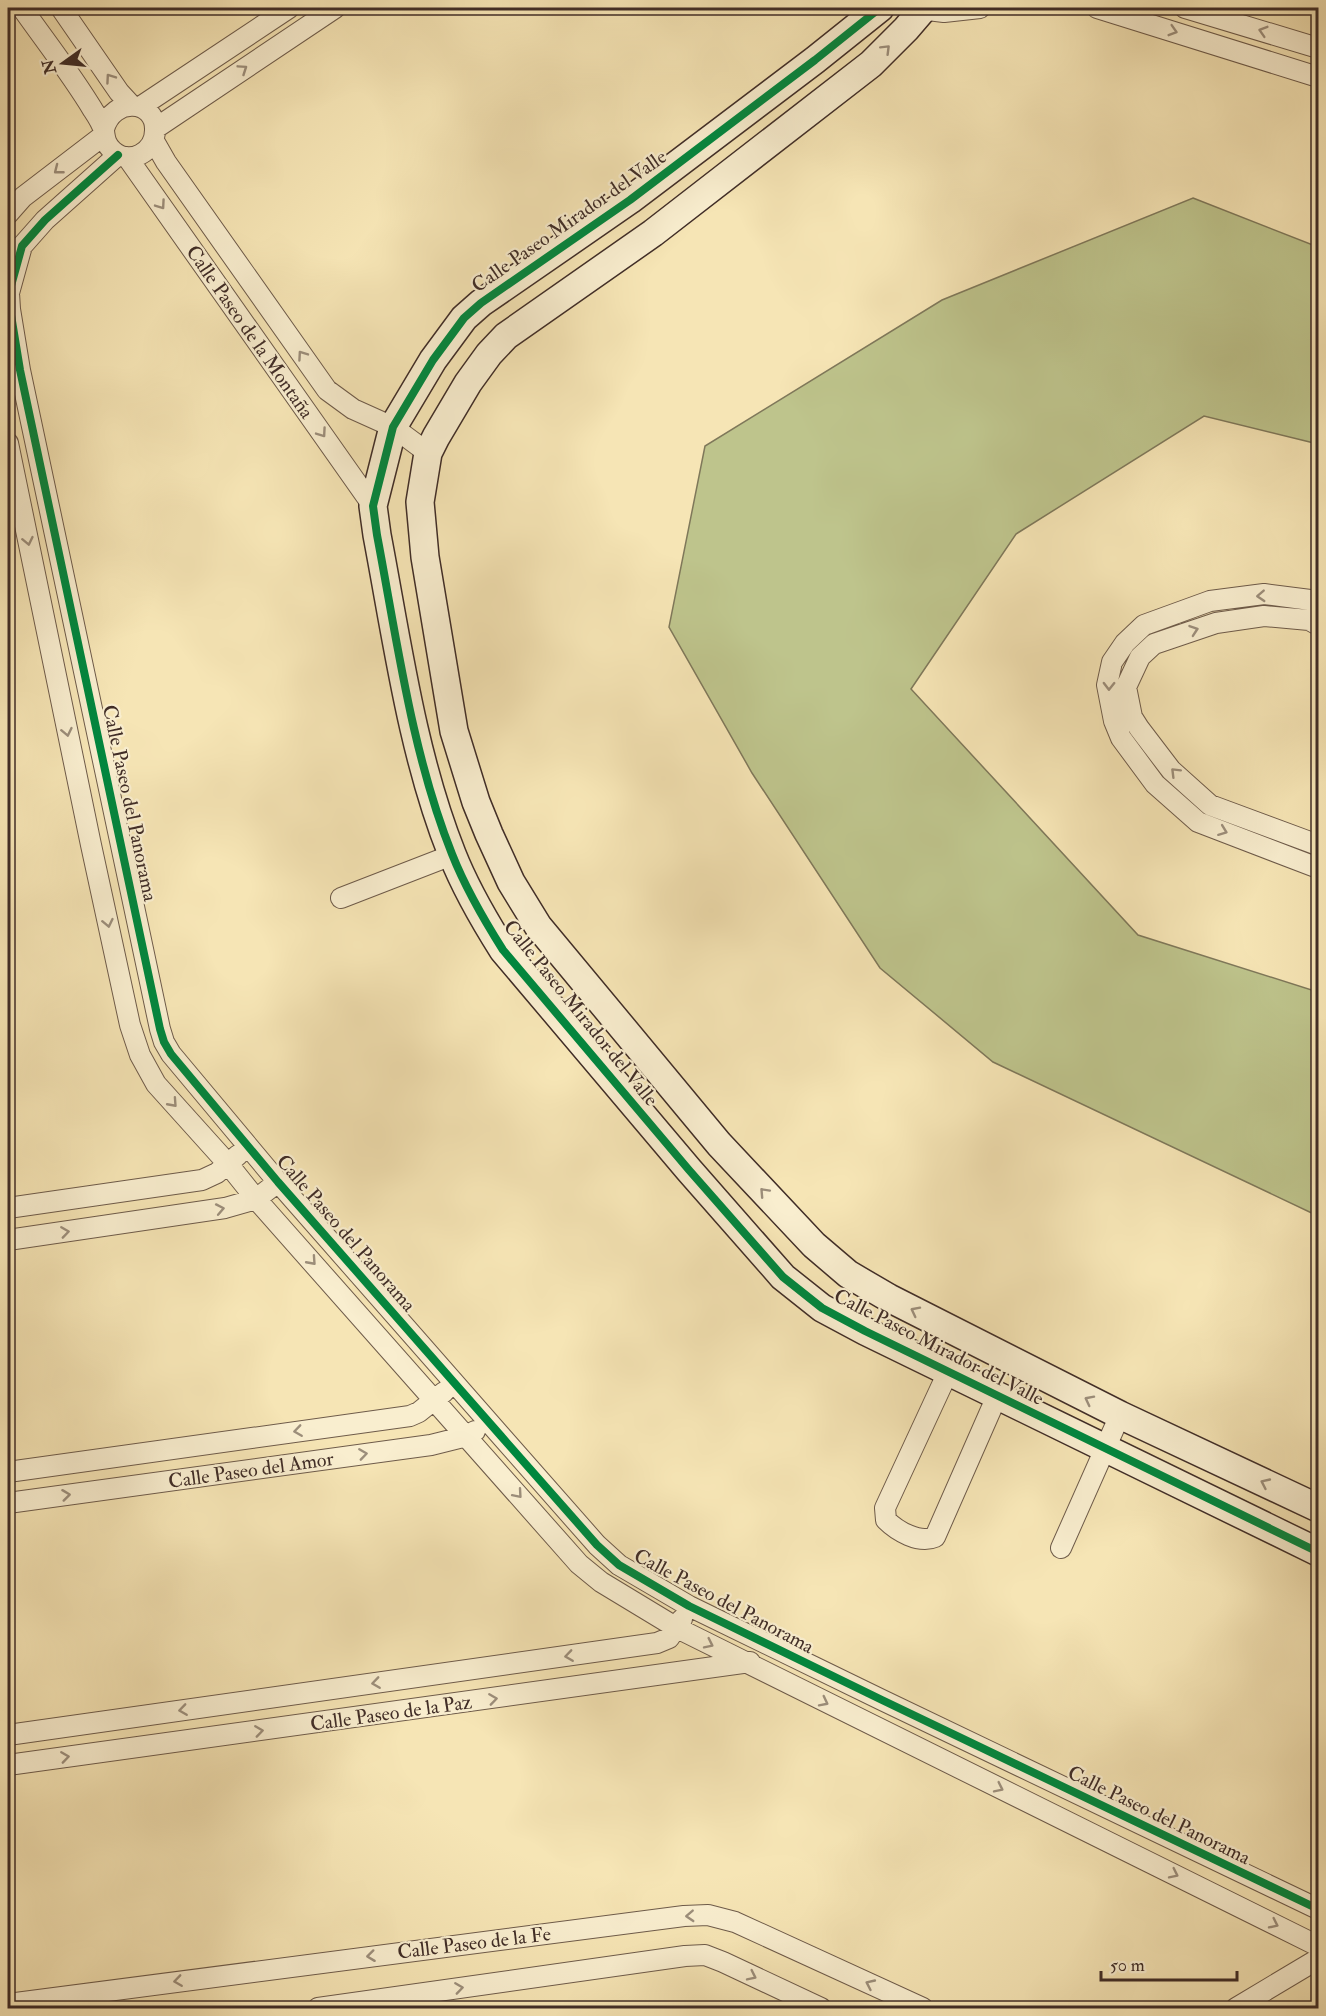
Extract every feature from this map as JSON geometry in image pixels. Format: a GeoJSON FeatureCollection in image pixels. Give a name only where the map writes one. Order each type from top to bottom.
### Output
{"type":"FeatureCollection","features":[{"type":"Feature","properties":{"kind":"street"},"geometry":{"type":"LineString","coordinates":[[22,8],[94,111],[111,150],[123,156],[136,157],[144,154],[150,148],[155,134],[153,120],[147,112],[135,106],[119,92],[61,8]]}},
{"type":"Feature","properties":{"kind":"street"},"geometry":{"type":"LineString","coordinates":[[8,214],[23,197],[104,132],[106,120],[112,112],[121,107],[135,106],[289,8]]}},
{"type":"Feature","properties":{"kind":"street"},"geometry":{"type":"LineString","coordinates":[[155,134],[335,8]]}},
{"type":"Feature","properties":{"kind":"street","name":"Calle Paseo Mirador del Valle"},"geometry":{"type":"LineString","coordinates":[[880,8],[824,54],[630,200],[481,303],[464,318],[433,360],[393,427],[374,506],[376,535],[417,740],[436,810],[452,855],[486,924],[503,950],[689,1170],[783,1277],[822,1308],[948,1372],[1318,1552]]}},
{"type":"Feature","properties":{"kind":"street"},"geometry":{"type":"LineString","coordinates":[[918,8],[944,12],[980,8]]}},
{"type":"Feature","properties":{"kind":"street","name":"Calle Paseo Mirador del Valle"},"geometry":{"type":"LineString","coordinates":[[918,8],[906,29],[871,64],[652,233],[506,336],[489,354],[468,383],[428,453],[420,502],[424,557],[454,731],[476,802],[489,834],[511,882],[538,926],[719,1144],[814,1245],[848,1274],[889,1298],[1120,1416],[1318,1508]]}},
{"type":"Feature","properties":{"kind":"street"},"geometry":{"type":"LineString","coordinates":[[1097,8],[1318,77]]}},
{"type":"Feature","properties":{"kind":"street"},"geometry":{"type":"LineString","coordinates":[[1185,8],[1318,48]]}},
{"type":"Feature","properties":{"kind":"street","name":"Calle Paseo de la Montaña"},"geometry":{"type":"LineString","coordinates":[[155,134],[166,162],[327,390],[352,409],[393,427],[428,453]]}},
{"type":"Feature","properties":{"kind":"street","name":"Calle Paseo de la Montaña"},"geometry":{"type":"LineString","coordinates":[[123,156],[374,506]]}},
{"type":"Feature","properties":{"kind":"street","name":"Calle Paseo del Panorama"},"geometry":{"type":"LineString","coordinates":[[123,156],[45,220],[22,246],[8,293],[20,370],[160,1029],[171,1054],[278,1182],[597,1545],[619,1565],[689,1606],[1318,1909]]}},
{"type":"Feature","properties":{"kind":"street"},"geometry":{"type":"LineString","coordinates":[[23,197],[45,220]]}},
{"type":"Feature","properties":{"kind":"street"},"geometry":{"type":"LineString","coordinates":[[630,200],[652,233]]}},
{"type":"Feature","properties":{"kind":"street"},"geometry":{"type":"LineString","coordinates":[[8,443],[130,1024],[143,1062],[156,1084],[228,1164],[256,1199],[579,1564],[601,1582],[677,1628],[1318,1946]]}},
{"type":"Feature","properties":{"kind":"street"},"geometry":{"type":"LineString","coordinates":[[1318,601],[1264,594],[1210,601],[1144,625],[1125,643],[1112,662],[1107,685],[1114,721],[1121,738],[1155,783],[1198,822],[1318,868]]}},
{"type":"Feature","properties":{"kind":"street"},"geometry":{"type":"LineString","coordinates":[[1318,624],[1309,620],[1264,616],[1216,623],[1154,644],[1140,657],[1126,687],[1132,717],[1139,728],[1171,770],[1210,805],[1318,845]]}},
{"type":"Feature","properties":{"kind":"street"},"geometry":{"type":"LineString","coordinates":[[1121,738],[1139,728]]}},
{"type":"Feature","properties":{"kind":"street"},"geometry":{"type":"LineString","coordinates":[[341,898],[452,855]]}},
{"type":"Feature","properties":{"kind":"street"},"geometry":{"type":"LineString","coordinates":[[689,1170],[719,1144]]}},
{"type":"Feature","properties":{"kind":"street"},"geometry":{"type":"LineString","coordinates":[[8,1208],[202,1180],[217,1173],[248,1145]]}},
{"type":"Feature","properties":{"kind":"street"},"geometry":{"type":"LineString","coordinates":[[8,1240],[225,1208],[256,1199],[278,1182]]}},
{"type":"Feature","properties":{"kind":"street"},"geometry":{"type":"LineString","coordinates":[[948,1372],[885,1508],[886,1520],[892,1526],[920,1540],[935,1537],[997,1396]]}},
{"type":"Feature","properties":{"kind":"street","name":"Calle Paseo del Amor"},"geometry":{"type":"LineString","coordinates":[[8,1472],[410,1416],[436,1400],[455,1382]]}},
{"type":"Feature","properties":{"kind":"street"},"geometry":{"type":"LineString","coordinates":[[1061,1548],[1120,1416]]}},
{"type":"Feature","properties":{"kind":"street","name":"Calle Paseo del Amor"},"geometry":{"type":"LineString","coordinates":[[8,1503],[431,1445],[467,1436],[488,1421]]}},
{"type":"Feature","properties":{"kind":"street","name":"Calle Paseo de la Paz"},"geometry":{"type":"LineString","coordinates":[[8,1735],[657,1644],[669,1638],[689,1606]]}},
{"type":"Feature","properties":{"kind":"street"},"geometry":{"type":"LineString","coordinates":[[750,1663],[761,1641]]}},
{"type":"Feature","properties":{"kind":"street","name":"Calle Paseo de la Paz"},"geometry":{"type":"LineString","coordinates":[[8,1765],[750,1663]]}},
{"type":"Feature","properties":{"kind":"street","name":"Calle Paseo de la Fe"},"geometry":{"type":"LineString","coordinates":[[8,2004],[684,1916],[708,1915],[735,1922],[923,2008]]}},
{"type":"Feature","properties":{"kind":"street","name":"Calle Paseo de la Fe"},"geometry":{"type":"LineString","coordinates":[[318,2008],[705,1955],[820,2008]]}},
{"type":"Feature","properties":{"kind":"street"},"geometry":{"type":"LineString","coordinates":[[1236,2008],[1318,1959]]}},
{"type":"Feature","properties":{"kind":"green space"},"geometry":{"type":"Polygon","coordinates":[[[1193,198],[1318,247],[1318,444],[1204,416],[1016,534],[911,689],[1138,935],[1318,992],[1318,1216],[993,1062],[880,968],[752,773],[669,627],[705,446],[942,300],[1193,198]]]}},
{"type":"Feature","properties":{"kind":"cycle path"},"geometry":{"type":"LineString","coordinates":[[880,8],[630,200],[481,303],[464,318],[433,360],[393,427],[373,506],[399,656],[426,777],[457,866],[475,903],[503,950],[689,1170],[783,1277],[822,1308],[865,1331],[1318,1552]]}},
{"type":"Feature","properties":{"kind":"cycle path"},"geometry":{"type":"LineString","coordinates":[[118,155],[45,220],[22,246],[9,293],[20,370],[160,1029],[171,1054],[278,1182],[597,1545],[619,1565],[689,1606],[1318,1909]]}}]}
